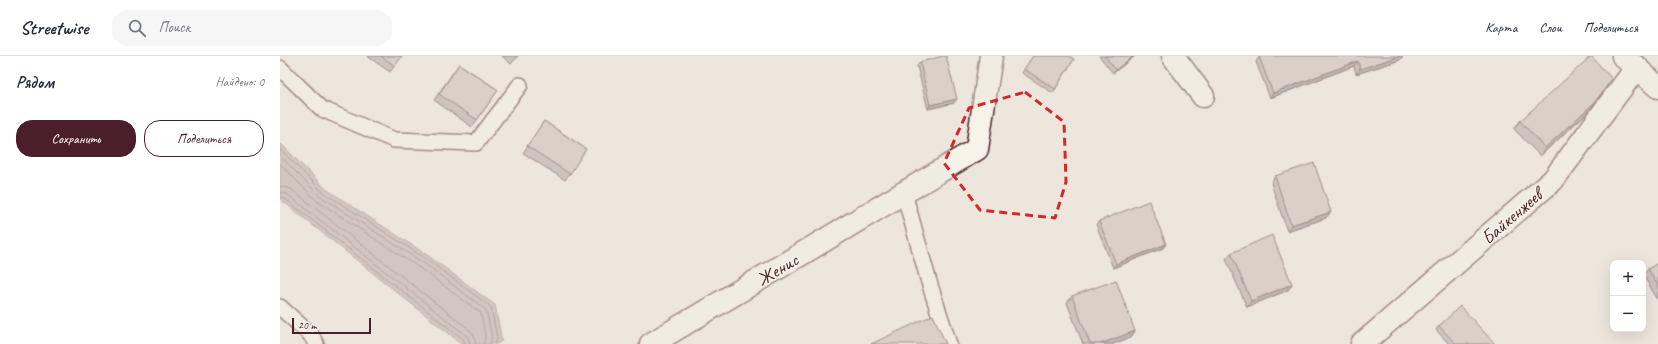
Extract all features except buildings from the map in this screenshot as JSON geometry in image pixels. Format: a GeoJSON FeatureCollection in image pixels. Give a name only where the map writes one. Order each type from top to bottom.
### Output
{"type":"FeatureCollection","features":[{"type":"Feature","properties":{"kind":"street","name":"Женис"},"geometry":{"type":"LineString","coordinates":[[651,344],[977,149],[991,56]]}},
{"type":"Feature","properties":{"kind":"street"},"geometry":{"type":"LineString","coordinates":[[1173,56],[1203,96]]}},
{"type":"Feature","properties":{"kind":"street","name":"Байкенжеев"},"geometry":{"type":"LineString","coordinates":[[1362,344],[1553,180],[1630,61],[1658,87]]}},
{"type":"Feature","properties":{"kind":"lane"},"geometry":{"type":"LineString","coordinates":[[280,68],[322,109],[394,140],[476,143],[520,85]]}},
{"type":"Feature","properties":{"kind":"lane"},"geometry":{"type":"LineString","coordinates":[[904,193],[929,282],[949,344]]}},
{"type":"Feature","properties":{"kind":"lane"},"geometry":{"type":"LineString","coordinates":[[280,307],[311,335],[316,344]]}},
{"type":"Feature","properties":{"kind":"highlighted area"},"geometry":{"type":"Polygon","coordinates":[[[1025,92],[1064,122],[1066,182],[1055,218],[980,210],[944,163],[969,108],[1025,92]]]}},
{"type":"Feature","properties":{"kind":"water"},"geometry":{"type":"Polygon","coordinates":[[[280,143],[326,189],[430,257],[495,305],[502,341],[497,344],[462,344],[280,199],[280,143]]]}}]}
